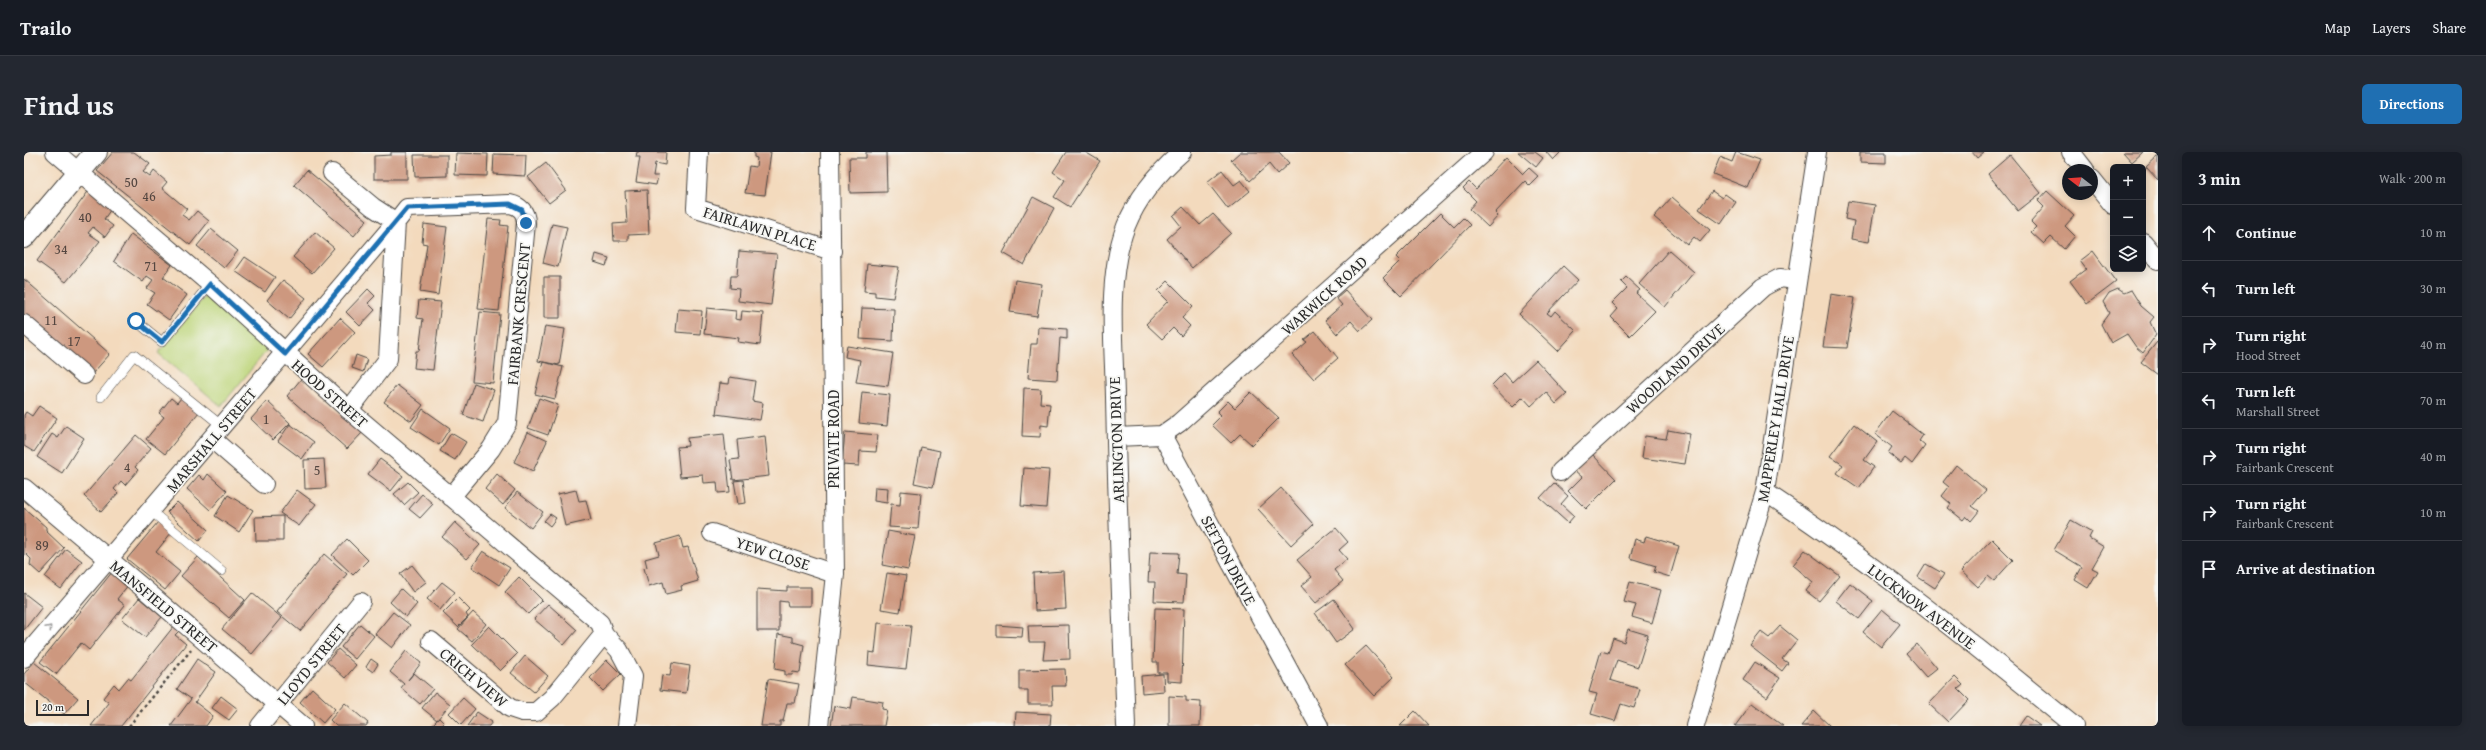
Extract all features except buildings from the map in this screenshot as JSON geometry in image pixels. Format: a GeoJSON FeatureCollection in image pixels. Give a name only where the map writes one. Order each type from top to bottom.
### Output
{"type":"FeatureCollection","features":[{"type":"Feature","properties":{"kind":"street","name":"HOOD STREET"},"geometry":{"type":"LineString","coordinates":[[55,152],[210,284],[285,354],[349,410],[600,623],[604,634],[619,650],[633,676],[627,726]]}},
{"type":"Feature","properties":{"kind":"street"},"geometry":{"type":"LineString","coordinates":[[29,228],[96,152]]}},
{"type":"Feature","properties":{"kind":"street","name":"FAIRLAWN PLACE"},"geometry":{"type":"LineString","coordinates":[[699,152],[696,208],[832,251]]}},
{"type":"Feature","properties":{"kind":"street","name":"PRIVATE ROAD"},"geometry":{"type":"LineString","coordinates":[[819,726],[834,574],[830,152]]}},
{"type":"Feature","properties":{"kind":"street","name":"ARLINGTON DRIVE"},"geometry":{"type":"LineString","coordinates":[[1126,726],[1113,305],[1117,263],[1126,227],[1138,201],[1165,167],[1182,152]]}},
{"type":"Feature","properties":{"kind":"street","name":"WARWICK ROAD"},"geometry":{"type":"LineString","coordinates":[[1162,435],[1179,423],[1484,152]]}},
{"type":"Feature","properties":{"kind":"street","name":"MAPPERLEY HALL DRIVE"},"geometry":{"type":"LineString","coordinates":[[1695,726],[1765,492],[1796,280],[1817,152]]}},
{"type":"Feature","properties":{"kind":"street"},"geometry":{"type":"LineString","coordinates":[[2071,152],[2080,164]]}},
{"type":"Feature","properties":{"kind":"street"},"geometry":{"type":"LineString","coordinates":[[332,173],[373,207],[396,222],[388,360],[349,410]]}},
{"type":"Feature","properties":{"kind":"street"},"geometry":{"type":"LineString","coordinates":[[2098,186],[2110,201]]}},
{"type":"Feature","properties":{"kind":"street","name":"FAIRBANK CRESCENT"},"geometry":{"type":"LineString","coordinates":[[396,222],[407,208],[502,204],[519,207],[526,218],[507,423],[491,449],[451,497]]}},
{"type":"Feature","properties":{"kind":"street","name":"MARSHALL STREET"},"geometry":{"type":"LineString","coordinates":[[24,658],[108,558],[151,511],[285,354],[396,222]]}},
{"type":"Feature","properties":{"kind":"street"},"geometry":{"type":"LineString","coordinates":[[2146,246],[2158,260]]}},
{"type":"Feature","properties":{"kind":"street","name":"WOODLAND DRIVE"},"geometry":{"type":"LineString","coordinates":[[1560,472],[1763,287],[1780,278],[1796,280]]}},
{"type":"Feature","properties":{"kind":"street"},"geometry":{"type":"LineString","coordinates":[[24,324],[84,375]]}},
{"type":"Feature","properties":{"kind":"street"},"geometry":{"type":"LineString","coordinates":[[217,432],[264,484]]}},
{"type":"Feature","properties":{"kind":"street"},"geometry":{"type":"LineString","coordinates":[[1116,437],[1162,435]]}},
{"type":"Feature","properties":{"kind":"street","name":"SEFTON DRIVE"},"geometry":{"type":"LineString","coordinates":[[1162,435],[1319,726]]}},
{"type":"Feature","properties":{"kind":"street","name":"MANSFIELD STREET"},"geometry":{"type":"LineString","coordinates":[[24,488],[201,637],[303,726]]}},
{"type":"Feature","properties":{"kind":"street","name":"LUCKNOW AVENUE"},"geometry":{"type":"LineString","coordinates":[[1765,492],[1816,526],[2018,679],[2074,726]]}},
{"type":"Feature","properties":{"kind":"street","name":"YEW CLOSE"},"geometry":{"type":"LineString","coordinates":[[712,533],[834,574]]}},
{"type":"Feature","properties":{"kind":"street","name":"LLOYD STREET"},"geometry":{"type":"LineString","coordinates":[[260,726],[361,602]]}},
{"type":"Feature","properties":{"kind":"street","name":"CRICH VIEW"},"geometry":{"type":"LineString","coordinates":[[431,641],[510,708],[536,712],[552,698],[604,634]]}},
{"type":"Feature","properties":{"kind":"lane"},"geometry":{"type":"LineString","coordinates":[[136,321],[162,342],[210,284]]}},
{"type":"Feature","properties":{"kind":"lane"},"geometry":{"type":"LineString","coordinates":[[101,397],[134,355],[217,432]]}},
{"type":"Feature","properties":{"kind":"lane"},"geometry":{"type":"LineString","coordinates":[[151,511],[222,571]]}},
{"type":"Feature","properties":{"kind":"path"},"geometry":{"type":"LineString","coordinates":[[129,726],[201,637]]}},
{"type":"Feature","properties":{"kind":"green space"},"geometry":{"type":"Polygon","coordinates":[[[205,296],[268,349],[221,406],[158,353],[205,296]]]}},
{"type":"Feature","properties":{"kind":"route"},"geometry":{"type":"LineString","coordinates":[[136,321],[162,342],[210,284],[285,354],[407,208],[510,204],[519,207],[522,210],[525,214],[526,223]]}}]}
